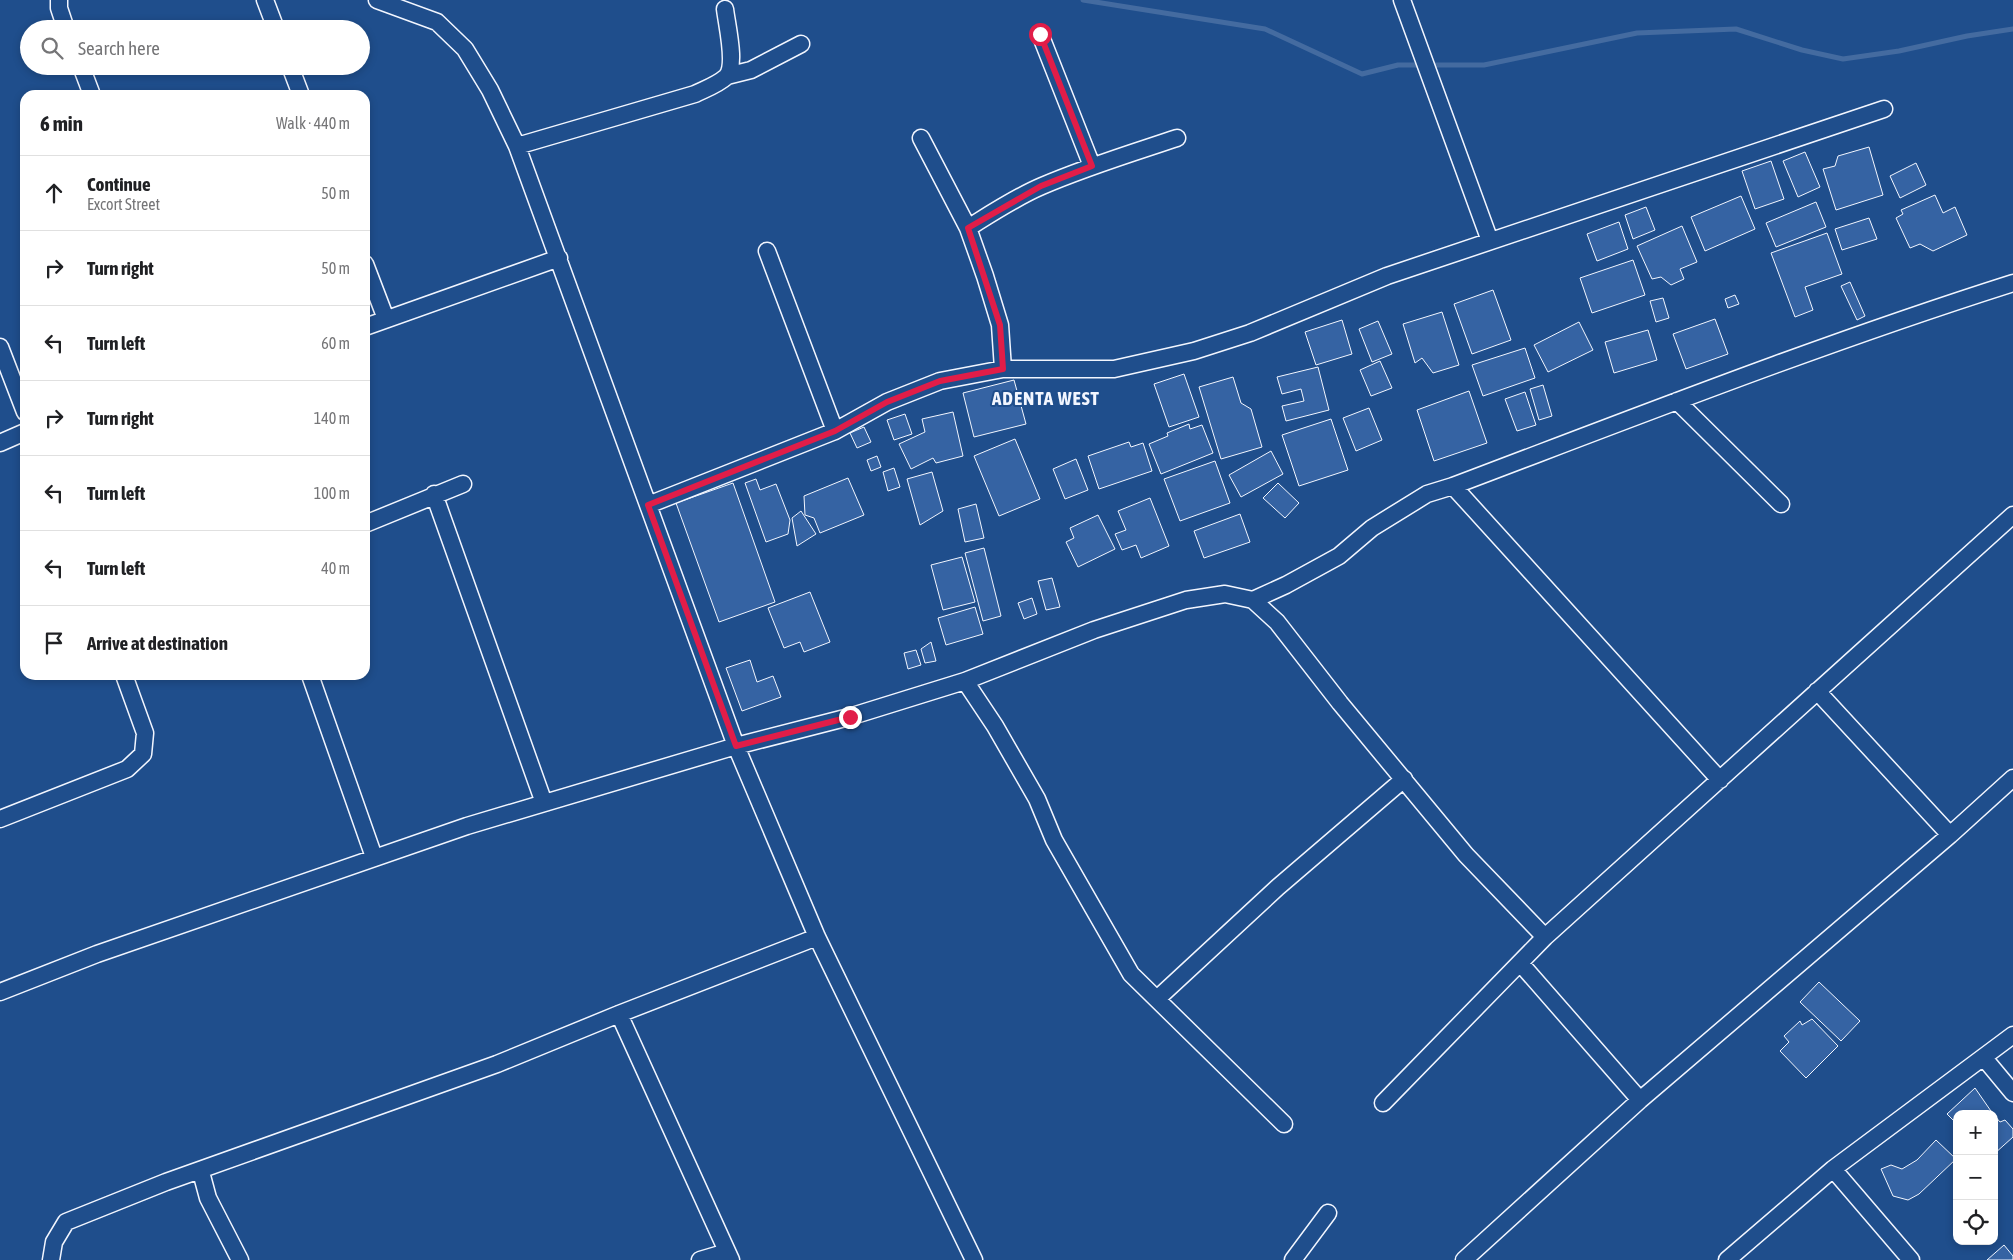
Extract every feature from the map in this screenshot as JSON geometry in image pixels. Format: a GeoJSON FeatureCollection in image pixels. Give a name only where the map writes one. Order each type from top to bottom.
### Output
{"type":"FeatureCollection","features":[{"type":"Feature","properties":{"kind":"street"},"geometry":{"type":"LineString","coordinates":[[58,0],[63,20]]}},
{"type":"Feature","properties":{"kind":"street"},"geometry":{"type":"LineString","coordinates":[[265,0],[273,20]]}},
{"type":"Feature","properties":{"kind":"street"},"geometry":{"type":"LineString","coordinates":[[377,0],[437,22],[465,50],[490,90],[517,146],[736,746],[817,937],[974,1260]]}},
{"type":"Feature","properties":{"kind":"street"},"geometry":{"type":"LineString","coordinates":[[1402,0],[1490,241]]}},
{"type":"Feature","properties":{"kind":"street"},"geometry":{"type":"LineString","coordinates":[[517,146],[695,94],[718,83],[727,76],[732,67],[725,9]]}},
{"type":"Feature","properties":{"kind":"street"},"geometry":{"type":"LineString","coordinates":[[1040,34],[1092,166]]}},
{"type":"Feature","properties":{"kind":"street"},"geometry":{"type":"LineString","coordinates":[[727,76],[751,70],[801,44]]}},
{"type":"Feature","properties":{"kind":"street"},"geometry":{"type":"LineString","coordinates":[[84,75],[90,90]]}},
{"type":"Feature","properties":{"kind":"street"},"geometry":{"type":"LineString","coordinates":[[293,75],[299,90]]}},
{"type":"Feature","properties":{"kind":"street"},"geometry":{"type":"LineString","coordinates":[[648,505],[835,431],[887,402],[940,381],[1003,369],[1114,368],[1194,351],[1250,333],[1387,276],[1884,109]]}},
{"type":"Feature","properties":{"kind":"street"},"geometry":{"type":"LineString","coordinates":[[921,138],[968,228],[1000,325],[1003,369]]}},
{"type":"Feature","properties":{"kind":"street"},"geometry":{"type":"LineString","coordinates":[[968,228],[1041,186],[1092,166],[1177,138]]}},
{"type":"Feature","properties":{"kind":"street"},"geometry":{"type":"LineString","coordinates":[[767,251],[835,431]]}},
{"type":"Feature","properties":{"kind":"street"},"geometry":{"type":"LineString","coordinates":[[370,325],[559,258]]}},
{"type":"Feature","properties":{"kind":"street"},"geometry":{"type":"LineString","coordinates":[[370,277],[386,320]]}},
{"type":"Feature","properties":{"kind":"street"},"geometry":{"type":"LineString","coordinates":[[1253,600],[1286,585],[1339,556],[1372,528],[1427,494],[1453,486],[1677,401],[1941,306],[2013,283]]}},
{"type":"Feature","properties":{"kind":"street"},"geometry":{"type":"LineString","coordinates":[[0,348],[20,399]]}},
{"type":"Feature","properties":{"kind":"street"},"geometry":{"type":"LineString","coordinates":[[1677,401],[1780,504]]}},
{"type":"Feature","properties":{"kind":"street"},"geometry":{"type":"LineString","coordinates":[[0,443],[20,434]]}},
{"type":"Feature","properties":{"kind":"street"},"geometry":{"type":"LineString","coordinates":[[370,522],[434,494],[463,484]]}},
{"type":"Feature","properties":{"kind":"street"},"geometry":{"type":"LineString","coordinates":[[1453,486],[1720,780]]}},
{"type":"Feature","properties":{"kind":"street"},"geometry":{"type":"LineString","coordinates":[[434,494],[544,803]]}},
{"type":"Feature","properties":{"kind":"street"},"geometry":{"type":"LineString","coordinates":[[1383,1103],[1545,938],[2013,515]]}},
{"type":"Feature","properties":{"kind":"street"},"geometry":{"type":"LineString","coordinates":[[0,992],[97,954],[374,857],[544,803],[736,746],[850,717],[965,681],[1094,630],[1186,600],[1225,594],[1253,600],[1277,622],[1466,855],[1545,938]]}},
{"type":"Feature","properties":{"kind":"street"},"geometry":{"type":"LineString","coordinates":[[0,819],[127,769],[143,754],[145,733],[126,680]]}},
{"type":"Feature","properties":{"kind":"street"},"geometry":{"type":"LineString","coordinates":[[312,680],[374,857]]}},
{"type":"Feature","properties":{"kind":"street"},"geometry":{"type":"LineString","coordinates":[[965,681],[995,726],[1037,799],[1054,840],[1131,974],[1158,998],[1284,1124]]}},
{"type":"Feature","properties":{"kind":"street"},"geometry":{"type":"LineString","coordinates":[[1817,691],[1950,835]]}},
{"type":"Feature","properties":{"kind":"street"},"geometry":{"type":"LineString","coordinates":[[1464,1260],[1640,1100],[1950,835],[2013,778]]}},
{"type":"Feature","properties":{"kind":"street"},"geometry":{"type":"LineString","coordinates":[[1158,998],[1278,887],[1404,780]]}},
{"type":"Feature","properties":{"kind":"street"},"geometry":{"type":"LineString","coordinates":[[52,1260],[54,1242],[66,1222],[166,1182],[200,1172],[496,1064],[817,937]]}},
{"type":"Feature","properties":{"kind":"street"},"geometry":{"type":"LineString","coordinates":[[1521,964],[1640,1100]]}},
{"type":"Feature","properties":{"kind":"street"},"geometry":{"type":"LineString","coordinates":[[619,1014],[729,1256],[700,1260]]}},
{"type":"Feature","properties":{"kind":"street"},"geometry":{"type":"LineString","coordinates":[[1727,1260],[1833,1169],[2013,1035]]}},
{"type":"Feature","properties":{"kind":"street"},"geometry":{"type":"LineString","coordinates":[[1984,1058],[2013,1092]]}},
{"type":"Feature","properties":{"kind":"street"},"geometry":{"type":"LineString","coordinates":[[1833,1169],[1910,1260]]}},
{"type":"Feature","properties":{"kind":"street"},"geometry":{"type":"LineString","coordinates":[[200,1172],[208,1198],[240,1260]]}},
{"type":"Feature","properties":{"kind":"street"},"geometry":{"type":"LineString","coordinates":[[1293,1260],[1328,1213]]}},
{"type":"Feature","properties":{"kind":"building"},"geometry":{"type":"Polygon","coordinates":[[[1869,147],[1883,195],[1836,210],[1823,169],[1835,166],[1838,156],[1869,147]]]}},
{"type":"Feature","properties":{"kind":"building"},"geometry":{"type":"Polygon","coordinates":[[[1805,152],[1820,187],[1798,197],[1783,161],[1805,152]]]}},
{"type":"Feature","properties":{"kind":"building"},"geometry":{"type":"Polygon","coordinates":[[[1771,161],[1784,199],[1755,209],[1742,171],[1771,161]]]}},
{"type":"Feature","properties":{"kind":"building"},"geometry":{"type":"Polygon","coordinates":[[[1916,163],[1926,185],[1900,198],[1890,176],[1916,163]]]}},
{"type":"Feature","properties":{"kind":"building"},"geometry":{"type":"Polygon","coordinates":[[[1935,195],[1943,213],[1955,207],[1967,235],[1933,251],[1920,244],[1910,248],[1896,218],[1903,214],[1901,210],[1935,195]]]}},
{"type":"Feature","properties":{"kind":"building"},"geometry":{"type":"Polygon","coordinates":[[[1741,196],[1755,229],[1705,251],[1691,217],[1741,196]]]}},
{"type":"Feature","properties":{"kind":"building"},"geometry":{"type":"Polygon","coordinates":[[[1816,202],[1826,227],[1776,247],[1766,223],[1816,202]]]}},
{"type":"Feature","properties":{"kind":"building"},"geometry":{"type":"Polygon","coordinates":[[[1646,207],[1655,230],[1633,239],[1625,215],[1646,207]]]}},
{"type":"Feature","properties":{"kind":"building"},"geometry":{"type":"Polygon","coordinates":[[[1869,218],[1877,239],[1842,250],[1835,229],[1869,218]]]}},
{"type":"Feature","properties":{"kind":"building"},"geometry":{"type":"Polygon","coordinates":[[[1619,222],[1628,249],[1597,261],[1587,234],[1619,222]]]}},
{"type":"Feature","properties":{"kind":"building"},"geometry":{"type":"Polygon","coordinates":[[[1682,226],[1697,262],[1680,269],[1684,279],[1671,285],[1661,277],[1652,279],[1637,246],[1682,226]]]}},
{"type":"Feature","properties":{"kind":"building"},"geometry":{"type":"Polygon","coordinates":[[[1827,233],[1842,274],[1805,287],[1813,310],[1795,317],[1771,253],[1827,233]]]}},
{"type":"Feature","properties":{"kind":"building"},"geometry":{"type":"Polygon","coordinates":[[[1633,260],[1645,295],[1592,313],[1580,278],[1633,260]]]}},
{"type":"Feature","properties":{"kind":"building"},"geometry":{"type":"Polygon","coordinates":[[[1850,282],[1865,316],[1857,320],[1841,286],[1850,282]]]}},
{"type":"Feature","properties":{"kind":"building"},"geometry":{"type":"Polygon","coordinates":[[[1493,290],[1511,340],[1472,354],[1454,304],[1493,290]]]}},
{"type":"Feature","properties":{"kind":"building"},"geometry":{"type":"Polygon","coordinates":[[[1735,295],[1739,304],[1728,308],[1725,299],[1735,295]]]}},
{"type":"Feature","properties":{"kind":"building"},"geometry":{"type":"Polygon","coordinates":[[[1663,298],[1669,318],[1656,322],[1650,301],[1663,298]]]}},
{"type":"Feature","properties":{"kind":"building"},"geometry":{"type":"Polygon","coordinates":[[[1442,312],[1459,365],[1433,373],[1422,358],[1415,363],[1403,324],[1442,312]]]}},
{"type":"Feature","properties":{"kind":"building"},"geometry":{"type":"Polygon","coordinates":[[[1715,319],[1728,354],[1686,369],[1673,334],[1715,319]]]}},
{"type":"Feature","properties":{"kind":"building"},"geometry":{"type":"Polygon","coordinates":[[[1342,320],[1352,354],[1316,365],[1305,332],[1342,320]]]}},
{"type":"Feature","properties":{"kind":"building"},"geometry":{"type":"Polygon","coordinates":[[[1378,321],[1392,354],[1372,362],[1359,329],[1378,321]]]}},
{"type":"Feature","properties":{"kind":"building"},"geometry":{"type":"Polygon","coordinates":[[[1579,322],[1593,350],[1548,372],[1534,345],[1579,322]]]}},
{"type":"Feature","properties":{"kind":"building"},"geometry":{"type":"Polygon","coordinates":[[[1648,330],[1657,360],[1614,373],[1605,342],[1648,330]]]}},
{"type":"Feature","properties":{"kind":"building"},"geometry":{"type":"Polygon","coordinates":[[[1525,348],[1535,378],[1483,396],[1472,365],[1525,348]]]}},
{"type":"Feature","properties":{"kind":"building"},"geometry":{"type":"Polygon","coordinates":[[[1380,361],[1392,388],[1371,396],[1360,370],[1380,361]]]}},
{"type":"Feature","properties":{"kind":"building"},"geometry":{"type":"Polygon","coordinates":[[[1318,367],[1329,410],[1286,421],[1282,406],[1304,401],[1301,389],[1282,394],[1277,377],[1318,367]]]}},
{"type":"Feature","properties":{"kind":"building"},"geometry":{"type":"Polygon","coordinates":[[[1184,374],[1199,417],[1169,427],[1154,384],[1184,374]]]}},
{"type":"Feature","properties":{"kind":"building"},"geometry":{"type":"Polygon","coordinates":[[[1233,377],[1241,403],[1251,409],[1262,447],[1221,459],[1199,387],[1233,377]]]}},
{"type":"Feature","properties":{"kind":"building"},"geometry":{"type":"Polygon","coordinates":[[[1014,380],[1026,424],[974,437],[963,393],[1014,380]]]}},
{"type":"Feature","properties":{"kind":"building"},"geometry":{"type":"Polygon","coordinates":[[[1543,385],[1552,416],[1539,420],[1530,389],[1543,385]]]}},
{"type":"Feature","properties":{"kind":"building"},"geometry":{"type":"Polygon","coordinates":[[[1469,391],[1487,443],[1434,461],[1417,410],[1469,391]]]}},
{"type":"Feature","properties":{"kind":"building"},"geometry":{"type":"Polygon","coordinates":[[[1525,392],[1536,425],[1517,431],[1505,399],[1525,392]]]}},
{"type":"Feature","properties":{"kind":"building"},"geometry":{"type":"Polygon","coordinates":[[[1369,408],[1382,440],[1356,451],[1343,418],[1369,408]]]}},
{"type":"Feature","properties":{"kind":"building"},"geometry":{"type":"Polygon","coordinates":[[[953,412],[963,456],[936,463],[933,458],[911,469],[899,444],[925,432],[922,419],[953,412]]]}},
{"type":"Feature","properties":{"kind":"building"},"geometry":{"type":"Polygon","coordinates":[[[905,414],[912,434],[894,440],[887,420],[905,414]]]}},
{"type":"Feature","properties":{"kind":"building"},"geometry":{"type":"Polygon","coordinates":[[[1331,419],[1348,470],[1299,486],[1282,435],[1331,419]]]}},
{"type":"Feature","properties":{"kind":"building"},"geometry":{"type":"Polygon","coordinates":[[[1189,424],[1190,429],[1202,425],[1213,453],[1161,474],[1149,444],[1168,436],[1167,433],[1189,424]]]}},
{"type":"Feature","properties":{"kind":"building"},"geometry":{"type":"Polygon","coordinates":[[[864,427],[871,442],[857,448],[850,433],[864,427]]]}},
{"type":"Feature","properties":{"kind":"building"},"geometry":{"type":"Polygon","coordinates":[[[1015,439],[1040,499],[999,516],[974,456],[1015,439]]]}},
{"type":"Feature","properties":{"kind":"building"},"geometry":{"type":"Polygon","coordinates":[[[1129,442],[1131,447],[1143,443],[1152,471],[1099,489],[1088,456],[1129,442]]]}},
{"type":"Feature","properties":{"kind":"building"},"geometry":{"type":"Polygon","coordinates":[[[1271,451],[1283,474],[1241,497],[1229,475],[1271,451]]]}},
{"type":"Feature","properties":{"kind":"building"},"geometry":{"type":"Polygon","coordinates":[[[877,456],[881,467],[871,471],[867,460],[877,456]]]}},
{"type":"Feature","properties":{"kind":"building"},"geometry":{"type":"Polygon","coordinates":[[[1076,459],[1088,490],[1065,499],[1053,469],[1076,459]]]}},
{"type":"Feature","properties":{"kind":"building"},"geometry":{"type":"Polygon","coordinates":[[[1215,461],[1230,503],[1180,521],[1164,479],[1215,461]]]}},
{"type":"Feature","properties":{"kind":"building"},"geometry":{"type":"Polygon","coordinates":[[[894,468],[900,487],[888,491],[883,472],[894,468]]]}},
{"type":"Feature","properties":{"kind":"building"},"geometry":{"type":"Polygon","coordinates":[[[932,472],[943,511],[920,525],[907,479],[932,472]]]}},
{"type":"Feature","properties":{"kind":"building"},"geometry":{"type":"Polygon","coordinates":[[[848,478],[864,515],[820,533],[814,518],[805,515],[804,496],[848,478]]]}},
{"type":"Feature","properties":{"kind":"building"},"geometry":{"type":"Polygon","coordinates":[[[756,479],[760,490],[776,484],[790,520],[788,534],[766,542],[745,483],[756,479]]]}},
{"type":"Feature","properties":{"kind":"building"},"geometry":{"type":"Polygon","coordinates":[[[733,483],[775,602],[719,622],[676,503],[733,483]]]}},
{"type":"Feature","properties":{"kind":"building"},"geometry":{"type":"Polygon","coordinates":[[[1278,483],[1299,503],[1285,518],[1263,498],[1278,483]]]}},
{"type":"Feature","properties":{"kind":"building"},"geometry":{"type":"Polygon","coordinates":[[[1150,498],[1169,546],[1141,558],[1136,545],[1122,550],[1115,534],[1126,530],[1118,511],[1150,498]]]}},
{"type":"Feature","properties":{"kind":"building"},"geometry":{"type":"Polygon","coordinates":[[[976,504],[984,538],[965,542],[958,509],[976,504]]]}},
{"type":"Feature","properties":{"kind":"building"},"geometry":{"type":"Polygon","coordinates":[[[801,511],[816,534],[797,546],[792,518],[801,511]]]}},
{"type":"Feature","properties":{"kind":"building"},"geometry":{"type":"Polygon","coordinates":[[[1240,514],[1250,542],[1204,558],[1194,531],[1240,514]]]}},
{"type":"Feature","properties":{"kind":"building"},"geometry":{"type":"Polygon","coordinates":[[[1098,515],[1115,549],[1078,567],[1066,542],[1074,538],[1070,528],[1098,515]]]}},
{"type":"Feature","properties":{"kind":"building"},"geometry":{"type":"Polygon","coordinates":[[[984,548],[1001,616],[983,621],[965,553],[984,548]]]}},
{"type":"Feature","properties":{"kind":"building"},"geometry":{"type":"Polygon","coordinates":[[[962,557],[975,602],[943,610],[931,565],[962,557]]]}},
{"type":"Feature","properties":{"kind":"building"},"geometry":{"type":"Polygon","coordinates":[[[1052,578],[1060,607],[1046,610],[1038,581],[1052,578]]]}},
{"type":"Feature","properties":{"kind":"building"},"geometry":{"type":"Polygon","coordinates":[[[810,592],[830,642],[804,652],[800,642],[784,648],[768,608],[810,592]]]}},
{"type":"Feature","properties":{"kind":"building"},"geometry":{"type":"Polygon","coordinates":[[[1032,598],[1037,614],[1024,619],[1018,603],[1032,598]]]}},
{"type":"Feature","properties":{"kind":"building"},"geometry":{"type":"Polygon","coordinates":[[[975,607],[983,634],[946,645],[938,618],[975,607]]]}},
{"type":"Feature","properties":{"kind":"building"},"geometry":{"type":"Polygon","coordinates":[[[931,642],[936,661],[925,663],[921,649],[931,642]]]}},
{"type":"Feature","properties":{"kind":"building"},"geometry":{"type":"Polygon","coordinates":[[[916,650],[921,665],[908,669],[904,653],[916,650]]]}},
{"type":"Feature","properties":{"kind":"building"},"geometry":{"type":"Polygon","coordinates":[[[750,660],[757,682],[773,676],[781,697],[742,711],[726,668],[750,660]]]}},
{"type":"Feature","properties":{"kind":"building"},"geometry":{"type":"Polygon","coordinates":[[[1819,982],[1860,1021],[1841,1041],[1800,1002],[1819,982]]]}},
{"type":"Feature","properties":{"kind":"building"},"geometry":{"type":"Polygon","coordinates":[[[1812,1019],[1838,1046],[1806,1078],[1780,1051],[1789,1042],[1784,1036],[1800,1021],[1802,1025],[1812,1019]]]}},
{"type":"Feature","properties":{"kind":"building"},"geometry":{"type":"Polygon","coordinates":[[[1975,1088],[1990,1110],[1953,1110],[1953,1120],[1947,1114],[1975,1088]]]}},
{"type":"Feature","properties":{"kind":"building"},"geometry":{"type":"Polygon","coordinates":[[[1998,1120],[2000,1122],[2005,1120],[2013,1129],[2013,1137],[1998,1150],[1998,1120]]]}},
{"type":"Feature","properties":{"kind":"building"},"geometry":{"type":"Polygon","coordinates":[[[1936,1140],[1953,1156],[1953,1162],[1919,1194],[1908,1200],[1893,1196],[1881,1169],[1891,1165],[1902,1169],[1917,1160],[1936,1140]]]}},
{"type":"Feature","properties":{"kind":"building"},"geometry":{"type":"Polygon","coordinates":[[[2004,1245],[2013,1256],[2013,1260],[1987,1260],[2004,1245]]]}},
{"type":"Feature","properties":{"kind":"waterway"},"geometry":{"type":"LineString","coordinates":[[1083,0],[1265,29],[1362,74],[1398,65],[1484,65],[1637,33],[1736,29],[1802,50],[1843,59],[1899,51],[1967,36],[2013,29]]}},
{"type":"Feature","properties":{"kind":"district","name":"ADENTA WEST"},"geometry":{"type":"Point","coordinates":[1046,398]}},
{"type":"Feature","properties":{"kind":"route"},"geometry":{"type":"LineString","coordinates":[[850,717],[736,746],[648,505],[835,431],[887,402],[940,381],[1003,369],[1000,325],[968,228],[1008,203],[1041,186],[1092,166],[1040,34]]}}]}
